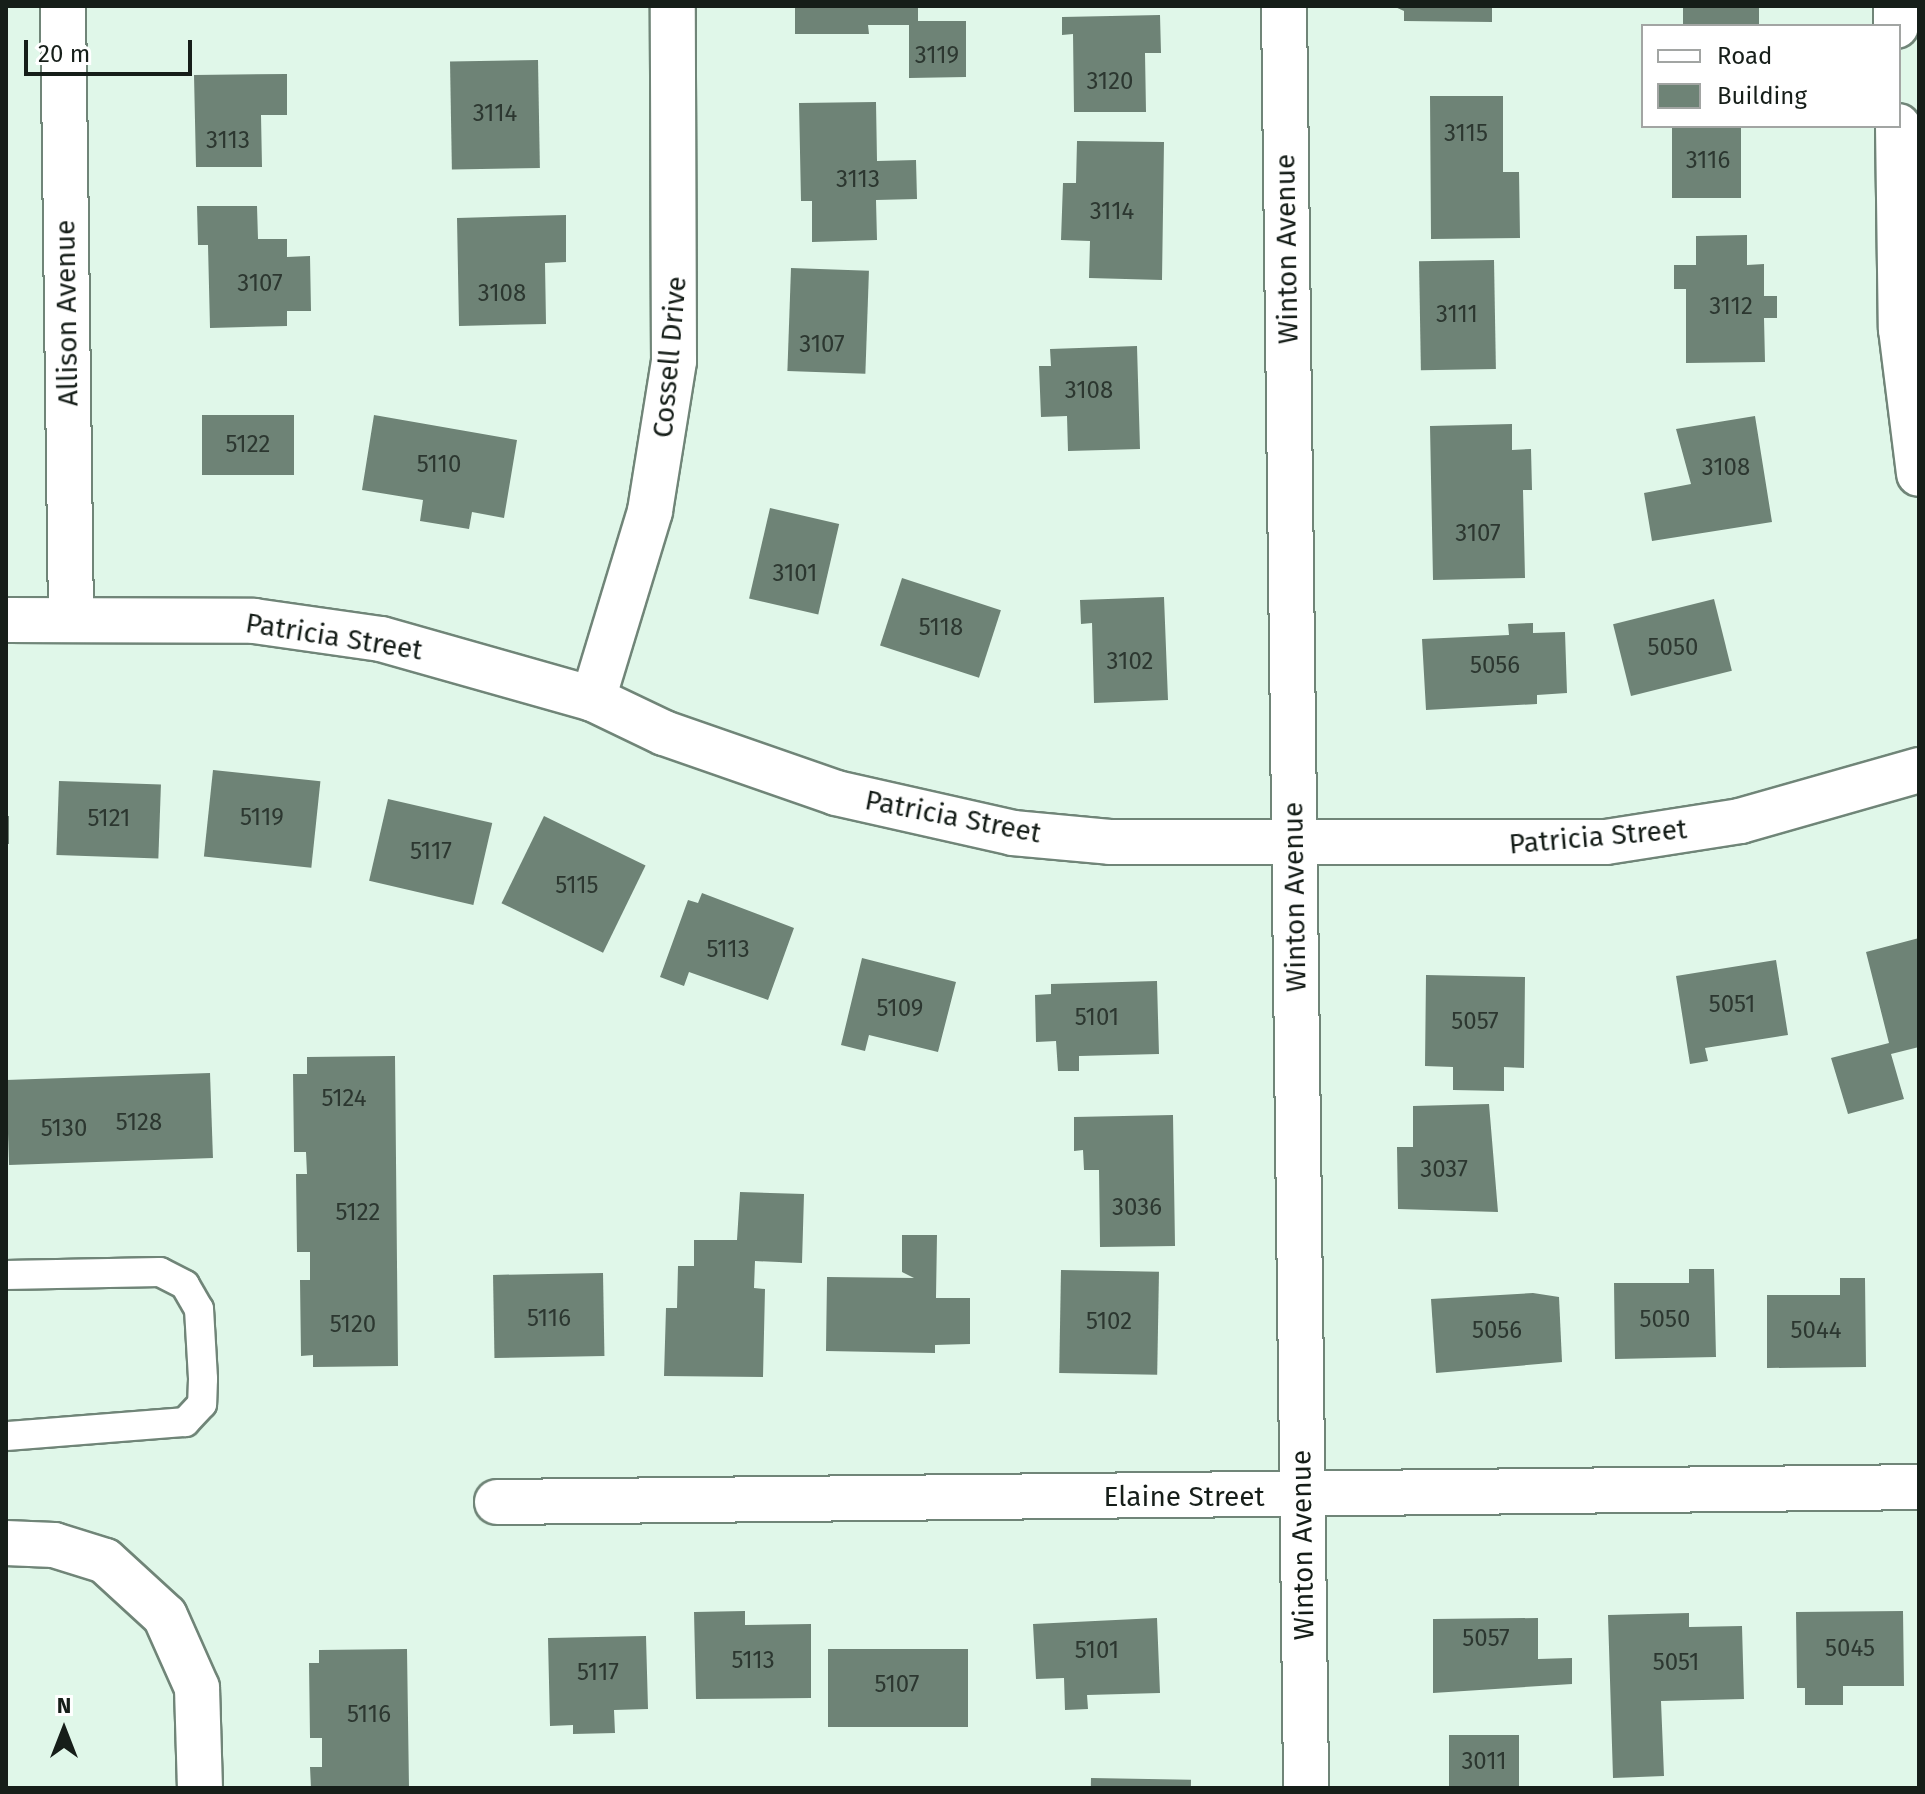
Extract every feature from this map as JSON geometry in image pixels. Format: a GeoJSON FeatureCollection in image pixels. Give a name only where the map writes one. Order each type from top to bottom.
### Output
{"type":"FeatureCollection","features":[{"type":"Feature","properties":{"kind":"street","name":"Allison Avenue"},"geometry":{"type":"LineString","coordinates":[[63,6],[71,619]]}},
{"type":"Feature","properties":{"kind":"street","name":"Cossell Drive"},"geometry":{"type":"LineString","coordinates":[[593,699],[650,511],[674,361],[673,6]]}},
{"type":"Feature","properties":{"kind":"street","name":"Winton Avenue"},"geometry":{"type":"LineString","coordinates":[[1284,6],[1306,1788]]}},
{"type":"Feature","properties":{"kind":"street"},"geometry":{"type":"LineString","coordinates":[[1898,128],[1901,329],[1919,474]]}},
{"type":"Feature","properties":{"kind":"street","name":"Patricia Street"},"geometry":{"type":"LineString","coordinates":[[6,620],[150,616],[331,630],[457,656],[593,699],[761,768],[938,819],[1110,842],[1294,848],[1653,837],[1836,798],[1919,770]]}},
{"type":"Feature","properties":{"kind":"street","name":"Elaine Street"},"geometry":{"type":"LineString","coordinates":[[497,1502],[1303,1496],[1919,1487]]}},
{"type":"Feature","properties":{"kind":"street"},"geometry":{"type":"LineString","coordinates":[[6,1543],[54,1545],[105,1561],[165,1616],[197,1688],[200,1788]]}},
{"type":"Feature","properties":{"kind":"lane"},"geometry":{"type":"LineString","coordinates":[[6,1275],[160,1272],[185,1285],[199,1309],[203,1379],[202,1404],[185,1422],[6,1436]]}},
{"type":"Feature","properties":{"kind":"building"},"geometry":{"type":"Polygon","coordinates":[[[795,6],[918,6],[918,21],[966,21],[966,77],[909,78],[909,25],[868,25],[869,34],[795,34],[795,6]]]}},
{"type":"Feature","properties":{"kind":"building"},"geometry":{"type":"Polygon","coordinates":[[[1393,6],[1492,6],[1492,22],[1404,21],[1404,11],[1393,6]]]}},
{"type":"Feature","properties":{"kind":"building"},"geometry":{"type":"Polygon","coordinates":[[[1683,6],[1759,6],[1759,24],[1683,24],[1683,6]]]}},
{"type":"Feature","properties":{"kind":"building"},"geometry":{"type":"Polygon","coordinates":[[[1160,15],[1161,53],[1145,53],[1146,112],[1074,112],[1073,34],[1062,35],[1062,17],[1160,15]]]}},
{"type":"Feature","properties":{"kind":"building"},"geometry":{"type":"Polygon","coordinates":[[[538,60],[540,168],[452,170],[450,62],[538,60]]]}},
{"type":"Feature","properties":{"kind":"building"},"geometry":{"type":"Polygon","coordinates":[[[287,74],[287,115],[261,115],[262,167],[196,167],[194,75],[287,74]]]}},
{"type":"Feature","properties":{"kind":"building"},"geometry":{"type":"Polygon","coordinates":[[[1430,96],[1503,96],[1503,172],[1519,172],[1520,238],[1431,239],[1430,96]]]}},
{"type":"Feature","properties":{"kind":"building"},"geometry":{"type":"Polygon","coordinates":[[[876,102],[877,161],[916,160],[917,199],[876,200],[877,240],[812,242],[812,201],[801,201],[799,103],[876,102]]]}},
{"type":"Feature","properties":{"kind":"building"},"geometry":{"type":"Polygon","coordinates":[[[1672,128],[1741,128],[1741,198],[1672,198],[1672,128]]]}},
{"type":"Feature","properties":{"kind":"building"},"geometry":{"type":"Polygon","coordinates":[[[1077,141],[1164,142],[1162,280],[1089,278],[1090,241],[1061,240],[1063,183],[1076,183],[1077,141]]]}},
{"type":"Feature","properties":{"kind":"building"},"geometry":{"type":"Polygon","coordinates":[[[197,206],[257,206],[258,239],[287,239],[287,257],[310,256],[311,311],[287,311],[287,326],[210,328],[208,245],[198,245],[197,206]]]}},
{"type":"Feature","properties":{"kind":"building"},"geometry":{"type":"Polygon","coordinates":[[[566,215],[566,262],[545,263],[546,324],[459,326],[457,218],[566,215]]]}},
{"type":"Feature","properties":{"kind":"building"},"geometry":{"type":"Polygon","coordinates":[[[1747,235],[1747,265],[1764,264],[1764,296],[1777,296],[1777,318],[1764,318],[1765,362],[1686,363],[1686,289],[1674,289],[1674,265],[1696,265],[1696,236],[1747,235]]]}},
{"type":"Feature","properties":{"kind":"building"},"geometry":{"type":"Polygon","coordinates":[[[1494,260],[1496,369],[1421,370],[1419,261],[1494,260]]]}},
{"type":"Feature","properties":{"kind":"building"},"geometry":{"type":"Polygon","coordinates":[[[791,268],[869,271],[865,374],[787,371],[791,268]]]}},
{"type":"Feature","properties":{"kind":"building"},"geometry":{"type":"Polygon","coordinates":[[[1137,346],[1140,449],[1068,451],[1067,416],[1041,417],[1039,366],[1051,366],[1050,349],[1137,346]]]}},
{"type":"Feature","properties":{"kind":"building"},"geometry":{"type":"Polygon","coordinates":[[[202,415],[294,415],[294,475],[202,475],[202,415]]]}},
{"type":"Feature","properties":{"kind":"building"},"geometry":{"type":"Polygon","coordinates":[[[374,415],[517,440],[504,518],[472,512],[469,529],[420,521],[423,500],[362,490],[374,415]]]}},
{"type":"Feature","properties":{"kind":"building"},"geometry":{"type":"Polygon","coordinates":[[[1755,416],[1772,522],[1652,541],[1644,493],[1691,484],[1676,429],[1755,416]]]}},
{"type":"Feature","properties":{"kind":"building"},"geometry":{"type":"Polygon","coordinates":[[[1512,424],[1512,450],[1531,449],[1532,490],[1523,490],[1525,578],[1433,580],[1430,426],[1512,424]]]}},
{"type":"Feature","properties":{"kind":"building"},"geometry":{"type":"Polygon","coordinates":[[[770,508],[839,524],[818,615],[749,599],[770,508]]]}},
{"type":"Feature","properties":{"kind":"building"},"geometry":{"type":"Polygon","coordinates":[[[902,578],[1001,610],[979,678],[880,646],[902,578]]]}},
{"type":"Feature","properties":{"kind":"building"},"geometry":{"type":"Polygon","coordinates":[[[1164,597],[1168,700],[1094,703],[1092,623],[1081,624],[1080,600],[1164,597]]]}},
{"type":"Feature","properties":{"kind":"building"},"geometry":{"type":"Polygon","coordinates":[[[1714,599],[1732,671],[1631,696],[1613,624],[1714,599]]]}},
{"type":"Feature","properties":{"kind":"building"},"geometry":{"type":"Polygon","coordinates":[[[1533,623],[1533,633],[1565,632],[1567,693],[1537,695],[1537,704],[1426,710],[1422,639],[1509,635],[1508,624],[1533,623]]]}},
{"type":"Feature","properties":{"kind":"building"},"geometry":{"type":"Polygon","coordinates":[[[213,770],[320,781],[311,868],[204,857],[213,770]]]}},
{"type":"Feature","properties":{"kind":"building"},"geometry":{"type":"Polygon","coordinates":[[[59,781],[161,785],[158,859],[56,855],[59,781]]]}},
{"type":"Feature","properties":{"kind":"building"},"geometry":{"type":"Polygon","coordinates":[[[388,799],[492,823],[473,905],[369,881],[388,799]]]}},
{"type":"Feature","properties":{"kind":"building"},"geometry":{"type":"Polygon","coordinates":[[[6,816],[9,816],[9,844],[6,844],[6,816]]]}},
{"type":"Feature","properties":{"kind":"building"},"geometry":{"type":"Polygon","coordinates":[[[544,816],[646,866],[603,953],[501,903],[544,816]]]}},
{"type":"Feature","properties":{"kind":"building"},"geometry":{"type":"Polygon","coordinates":[[[702,893],[794,928],[768,1000],[689,972],[684,986],[660,977],[688,900],[698,903],[702,893]]]}},
{"type":"Feature","properties":{"kind":"building"},"geometry":{"type":"Polygon","coordinates":[[[1919,938],[1919,1047],[1891,1054],[1904,1099],[1848,1114],[1831,1058],[1889,1043],[1866,952],[1919,938]]]}},
{"type":"Feature","properties":{"kind":"building"},"geometry":{"type":"Polygon","coordinates":[[[862,958],[956,982],[938,1052],[869,1035],[865,1051],[841,1045],[862,958]]]}},
{"type":"Feature","properties":{"kind":"building"},"geometry":{"type":"Polygon","coordinates":[[[1776,960],[1788,1035],[1705,1048],[1708,1061],[1690,1064],[1676,976],[1776,960]]]}},
{"type":"Feature","properties":{"kind":"building"},"geometry":{"type":"Polygon","coordinates":[[[1426,975],[1525,977],[1524,1068],[1504,1067],[1504,1091],[1453,1090],[1453,1067],[1425,1066],[1426,975]]]}},
{"type":"Feature","properties":{"kind":"building"},"geometry":{"type":"Polygon","coordinates":[[[1157,981],[1159,1054],[1079,1056],[1079,1071],[1058,1071],[1056,1041],[1036,1042],[1035,995],[1051,994],[1051,984],[1157,981]]]}},
{"type":"Feature","properties":{"kind":"building"},"geometry":{"type":"Polygon","coordinates":[[[395,1056],[398,1366],[313,1367],[313,1355],[301,1356],[300,1280],[310,1280],[310,1252],[297,1252],[296,1174],[307,1174],[306,1152],[294,1152],[293,1074],[307,1074],[307,1057],[395,1056]]]}},
{"type":"Feature","properties":{"kind":"building"},"geometry":{"type":"Polygon","coordinates":[[[210,1073],[213,1158],[9,1165],[6,1080],[210,1073]]]}},
{"type":"Feature","properties":{"kind":"building"},"geometry":{"type":"Polygon","coordinates":[[[1489,1104],[1498,1212],[1398,1209],[1397,1147],[1413,1147],[1413,1106],[1489,1104]]]}},
{"type":"Feature","properties":{"kind":"building"},"geometry":{"type":"Polygon","coordinates":[[[1173,1115],[1175,1246],[1100,1247],[1099,1170],[1084,1170],[1083,1150],[1074,1151],[1074,1117],[1173,1115]]]}},
{"type":"Feature","properties":{"kind":"building"},"geometry":{"type":"Polygon","coordinates":[[[740,1192],[804,1194],[802,1263],[755,1261],[754,1288],[765,1289],[763,1377],[664,1376],[666,1308],[677,1308],[678,1266],[694,1266],[694,1240],[737,1240],[740,1192]]]}},
{"type":"Feature","properties":{"kind":"building"},"geometry":{"type":"Polygon","coordinates":[[[902,1235],[937,1235],[936,1298],[970,1298],[970,1344],[935,1345],[935,1353],[826,1351],[827,1277],[914,1278],[902,1272],[902,1235]]]}},
{"type":"Feature","properties":{"kind":"building"},"geometry":{"type":"Polygon","coordinates":[[[1689,1269],[1714,1269],[1716,1357],[1615,1359],[1614,1283],[1689,1283],[1689,1269]]]}},
{"type":"Feature","properties":{"kind":"building"},"geometry":{"type":"Polygon","coordinates":[[[1061,1270],[1159,1272],[1157,1375],[1059,1373],[1061,1270]]]}},
{"type":"Feature","properties":{"kind":"building"},"geometry":{"type":"Polygon","coordinates":[[[603,1273],[604,1356],[494,1358],[493,1275],[603,1273]]]}},
{"type":"Feature","properties":{"kind":"building"},"geometry":{"type":"Polygon","coordinates":[[[1840,1278],[1865,1278],[1866,1367],[1767,1368],[1767,1295],[1840,1295],[1840,1278]]]}},
{"type":"Feature","properties":{"kind":"building"},"geometry":{"type":"Polygon","coordinates":[[[1533,1293],[1559,1297],[1562,1362],[1436,1373],[1431,1299],[1533,1293]]]}},
{"type":"Feature","properties":{"kind":"building"},"geometry":{"type":"Polygon","coordinates":[[[745,1611],[745,1625],[811,1624],[811,1698],[696,1699],[694,1612],[745,1611]]]}},
{"type":"Feature","properties":{"kind":"building"},"geometry":{"type":"Polygon","coordinates":[[[1903,1611],[1904,1686],[1843,1686],[1843,1705],[1805,1705],[1805,1688],[1797,1688],[1796,1612],[1903,1611]]]}},
{"type":"Feature","properties":{"kind":"building"},"geometry":{"type":"Polygon","coordinates":[[[1689,1613],[1689,1627],[1742,1626],[1744,1699],[1661,1701],[1664,1776],[1613,1778],[1608,1615],[1689,1613]]]}},
{"type":"Feature","properties":{"kind":"building"},"geometry":{"type":"Polygon","coordinates":[[[1157,1618],[1160,1693],[1087,1695],[1088,1709],[1065,1710],[1064,1678],[1036,1679],[1033,1624],[1157,1618]]]}},
{"type":"Feature","properties":{"kind":"building"},"geometry":{"type":"Polygon","coordinates":[[[1538,1618],[1538,1659],[1572,1658],[1572,1684],[1433,1693],[1433,1619],[1538,1618]]]}},
{"type":"Feature","properties":{"kind":"building"},"geometry":{"type":"Polygon","coordinates":[[[646,1636],[648,1709],[614,1710],[615,1733],[573,1734],[573,1725],[550,1726],[548,1638],[646,1636]]]}},
{"type":"Feature","properties":{"kind":"building"},"geometry":{"type":"Polygon","coordinates":[[[407,1649],[409,1788],[311,1788],[310,1767],[322,1767],[322,1738],[310,1738],[309,1663],[319,1663],[319,1650],[407,1649]]]}},
{"type":"Feature","properties":{"kind":"building"},"geometry":{"type":"Polygon","coordinates":[[[828,1649],[968,1649],[968,1727],[828,1727],[828,1649]]]}},
{"type":"Feature","properties":{"kind":"building"},"geometry":{"type":"Polygon","coordinates":[[[1449,1735],[1519,1735],[1519,1788],[1449,1788],[1449,1735]]]}},
{"type":"Feature","properties":{"kind":"building"},"geometry":{"type":"Polygon","coordinates":[[[1091,1778],[1191,1780],[1191,1788],[1091,1788],[1091,1778]]]}}]}
